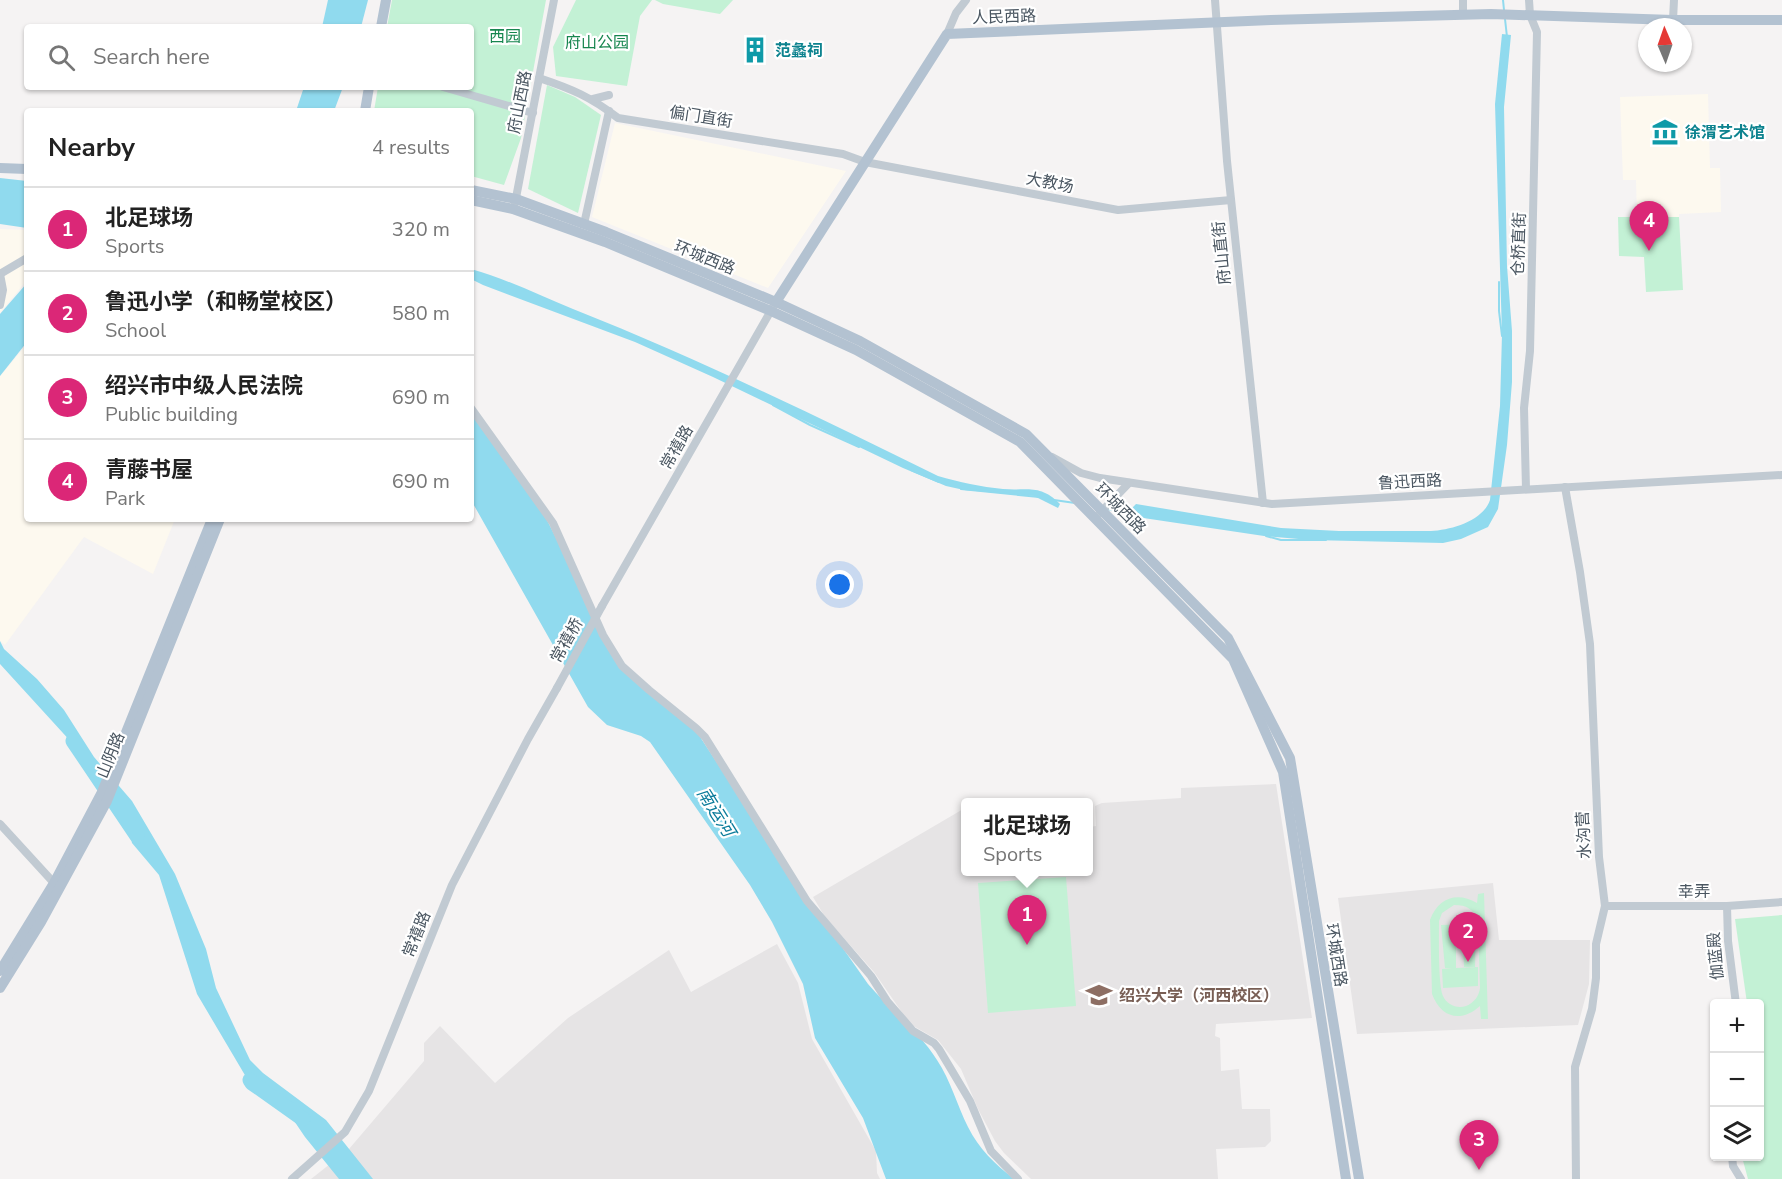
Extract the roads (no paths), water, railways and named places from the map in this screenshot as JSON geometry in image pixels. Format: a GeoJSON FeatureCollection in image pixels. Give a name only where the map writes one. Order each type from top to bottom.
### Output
{"type":"FeatureCollection","features":[{"type":"Feature","properties":{"kind":"main road"},"geometry":{"type":"LineString","coordinates":[[382,24],[386,0]]}},
{"type":"Feature","properties":{"kind":"main road","name":"人民西路"},"geometry":{"type":"LineString","coordinates":[[947,34],[1217,22],[1491,14],[1638,19]]}},
{"type":"Feature","properties":{"kind":"main road","name":"人民西路"},"geometry":{"type":"LineString","coordinates":[[1692,20],[1782,20]]}},
{"type":"Feature","properties":{"kind":"main road"},"geometry":{"type":"LineString","coordinates":[[774,307],[947,34]]}},
{"type":"Feature","properties":{"kind":"main road"},"geometry":{"type":"LineString","coordinates":[[366,108],[368,90]]}},
{"type":"Feature","properties":{"kind":"main road"},"geometry":{"type":"LineString","coordinates":[[0,168],[24,169]]}},
{"type":"Feature","properties":{"kind":"main road","name":"环城西路"},"geometry":{"type":"LineString","coordinates":[[474,191],[584,224],[774,307],[1020,442],[1069,491],[1099,514],[1113,520],[1228,638],[1290,758],[1359,1179]]}},
{"type":"Feature","properties":{"kind":"main road","name":"环城西路"},"geometry":{"type":"LineString","coordinates":[[474,201],[515,204],[605,242],[861,341],[1026,434],[1085,494],[1099,514],[1107,531],[1233,659],[1282,772],[1346,1179]]}},
{"type":"Feature","properties":{"kind":"main road","name":"山阴路"},"geometry":{"type":"LineString","coordinates":[[0,971],[54,884],[107,790],[211,522]]}},
{"type":"Feature","properties":{"kind":"main road","name":"山阴路"},"geometry":{"type":"LineString","coordinates":[[0,988],[47,912],[107,790],[219,522]]}},
{"type":"Feature","properties":{"kind":"street","name":"府山西路"},"geometry":{"type":"LineString","coordinates":[[515,204],[554,0]]}},
{"type":"Feature","properties":{"kind":"street"},"geometry":{"type":"LineString","coordinates":[[947,34],[956,13],[966,0]]}},
{"type":"Feature","properties":{"kind":"street","name":"府山直街"},"geometry":{"type":"LineString","coordinates":[[1215,0],[1231,200],[1263,503]]}},
{"type":"Feature","properties":{"kind":"street"},"geometry":{"type":"LineString","coordinates":[[1462,15],[1463,0]]}},
{"type":"Feature","properties":{"kind":"street","name":"仓桥直街"},"geometry":{"type":"LineString","coordinates":[[1526,489],[1524,408],[1530,351],[1537,32],[1530,15],[1529,0]]}},
{"type":"Feature","properties":{"kind":"street"},"geometry":{"type":"LineString","coordinates":[[1673,18],[1674,0]]}},
{"type":"Feature","properties":{"kind":"street","name":"偏门直街"},"geometry":{"type":"LineString","coordinates":[[539,78],[568,87],[593,99],[618,118],[843,154],[865,162]]}},
{"type":"Feature","properties":{"kind":"street"},"geometry":{"type":"LineString","coordinates":[[453,90],[533,113]]}},
{"type":"Feature","properties":{"kind":"street"},"geometry":{"type":"LineString","coordinates":[[593,99],[609,95]]}},
{"type":"Feature","properties":{"kind":"street"},"geometry":{"type":"LineString","coordinates":[[584,224],[609,111]]}},
{"type":"Feature","properties":{"kind":"street","name":"大教场"},"geometry":{"type":"LineString","coordinates":[[865,162],[1118,210],[1231,200]]}},
{"type":"Feature","properties":{"kind":"street"},"geometry":{"type":"LineString","coordinates":[[0,305],[3,290],[0,274],[24,260]]}},
{"type":"Feature","properties":{"kind":"street","name":"常禧路"},"geometry":{"type":"LineString","coordinates":[[602,606],[774,307]]}},
{"type":"Feature","properties":{"kind":"street"},"geometry":{"type":"LineString","coordinates":[[474,412],[553,523],[603,635],[622,666],[705,737],[807,901],[871,976],[887,1001],[913,1031],[934,1043],[939,1049],[970,1101],[991,1151],[1018,1179]]}},
{"type":"Feature","properties":{"kind":"street","name":"鲁迅西路"},"geometry":{"type":"LineString","coordinates":[[1046,454],[1081,473],[1100,478],[1263,503],[1782,475]]}},
{"type":"Feature","properties":{"kind":"street"},"geometry":{"type":"LineString","coordinates":[[1099,514],[1129,483]]}},
{"type":"Feature","properties":{"kind":"street","name":"水沟营"},"geometry":{"type":"LineString","coordinates":[[1565,487],[1590,644],[1599,858],[1605,906],[1596,944],[1596,978],[1592,1009],[1575,1067],[1576,1179]]}},
{"type":"Feature","properties":{"kind":"street","name":"常禧桥"},"geometry":{"type":"LineString","coordinates":[[557,688],[602,606]]}},
{"type":"Feature","properties":{"kind":"street","name":"常禧路"},"geometry":{"type":"LineString","coordinates":[[292,1179],[345,1132],[369,1091],[452,885],[557,688]]}},
{"type":"Feature","properties":{"kind":"street"},"geometry":{"type":"LineString","coordinates":[[0,824],[54,884]]}},
{"type":"Feature","properties":{"kind":"street","name":"幸弄"},"geometry":{"type":"LineString","coordinates":[[1605,906],[1727,906],[1782,902]]}},
{"type":"Feature","properties":{"kind":"street","name":"伽蓝殿"},"geometry":{"type":"LineString","coordinates":[[1727,906],[1728,941],[1735,999]]}},
{"type":"Feature","properties":{"kind":"street"},"geometry":{"type":"LineString","coordinates":[[1732,1161],[1741,1179]]}},
{"type":"Feature","properties":{"kind":"water"},"geometry":{"type":"Polygon","coordinates":[[[328,0],[368,0],[362,24],[323,24],[328,0]]]}},
{"type":"Feature","properties":{"kind":"water"},"geometry":{"type":"Polygon","coordinates":[[[1502,34],[1511,35],[1504,107],[1512,382],[1507,445],[1498,509],[1488,527],[1461,539],[1443,543],[1310,540],[1264,536],[1130,516],[1131,509],[1136,504],[1281,528],[1339,531],[1431,531],[1457,526],[1481,514],[1490,500],[1500,406],[1502,334],[1495,104],[1502,34]]]}},
{"type":"Feature","properties":{"kind":"water"},"geometry":{"type":"Polygon","coordinates":[[[303,90],[342,90],[335,108],[297,108],[303,90]]]}},
{"type":"Feature","properties":{"kind":"water"},"geometry":{"type":"Polygon","coordinates":[[[0,178],[24,181],[24,228],[0,224],[0,178]]]}},
{"type":"Feature","properties":{"kind":"water"},"geometry":{"type":"Polygon","coordinates":[[[474,270],[510,282],[665,347],[938,476],[987,487],[1040,491],[1060,504],[1058,508],[1034,496],[964,490],[946,486],[635,342],[474,280],[474,270]]]}},
{"type":"Feature","properties":{"kind":"water"},"geometry":{"type":"Polygon","coordinates":[[[24,286],[24,346],[0,376],[0,314],[24,286]]]}},
{"type":"Feature","properties":{"kind":"water","name":"南运河"},"geometry":{"type":"Polygon","coordinates":[[[474,416],[547,520],[616,657],[693,726],[774,850],[868,984],[930,1049],[946,1076],[977,1142],[994,1162],[1014,1179],[886,1179],[863,1118],[815,1038],[803,984],[772,922],[750,885],[650,742],[641,736],[607,725],[588,707],[474,505],[474,416]]]}},
{"type":"Feature","properties":{"kind":"water"},"geometry":{"type":"Polygon","coordinates":[[[0,641],[4,649],[37,679],[64,710],[94,757],[132,801],[175,874],[206,949],[216,988],[250,1060],[263,1073],[326,1120],[373,1179],[339,1179],[305,1137],[284,1106],[249,1082],[197,994],[159,875],[132,843],[125,814],[73,744],[0,664],[0,641]]]}},
{"type":"Feature","properties":{"kind":"waterway"},"geometry":{"type":"LineString","coordinates":[[1503,0],[1504,10]]}},
{"type":"Feature","properties":{"kind":"waterway"},"geometry":{"type":"LineString","coordinates":[[1505,19],[1507,37]]}},
{"type":"Feature","properties":{"kind":"waterway"},"geometry":{"type":"LineString","coordinates":[[1499,282],[1502,336]]}},
{"type":"Feature","properties":{"kind":"waterway"},"geometry":{"type":"LineString","coordinates":[[773,405],[859,447]]}},
{"type":"Feature","properties":{"kind":"waterway"},"geometry":{"type":"LineString","coordinates":[[911,470],[939,482]]}},
{"type":"Feature","properties":{"kind":"waterway"},"geometry":{"type":"LineString","coordinates":[[961,489],[1039,497]]}},
{"type":"Feature","properties":{"kind":"waterway"},"geometry":{"type":"LineString","coordinates":[[1054,500],[1075,503]]}},
{"type":"Feature","properties":{"kind":"waterway"},"geometry":{"type":"LineString","coordinates":[[1107,509],[1131,513]]}},
{"type":"Feature","properties":{"kind":"waterway"},"geometry":{"type":"LineString","coordinates":[[1266,536],[1281,540],[1326,540]]}},
{"type":"Feature","properties":{"kind":"waterway"},"geometry":{"type":"LineString","coordinates":[[73,741],[137,836]]}},
{"type":"Feature","properties":{"kind":"waterway"},"geometry":{"type":"LineString","coordinates":[[250,1080],[303,1119]]}},
{"type":"Feature","properties":{"kind":"place","name":"范蠡祠"},"geometry":{"type":"Point","coordinates":[755,50]}},
{"type":"Feature","properties":{"kind":"place","name":"徐渭艺术馆"},"geometry":{"type":"Point","coordinates":[1665,132]}},
{"type":"Feature","properties":{"kind":"place","name":"青藤书屋"},"geometry":{"type":"Point","coordinates":[1649,251]}},
{"type":"Feature","properties":{"kind":"place","name":"北足球场"},"geometry":{"type":"Point","coordinates":[1027,945]}},
{"type":"Feature","properties":{"kind":"place","name":"鲁迅小学（和畅堂校区）"},"geometry":{"type":"Point","coordinates":[1468,962]}},
{"type":"Feature","properties":{"kind":"place","name":"绍兴大学（河西校区）"},"geometry":{"type":"Point","coordinates":[1099,995]}},
{"type":"Feature","properties":{"kind":"place","name":"绍兴市中级人民法院"},"geometry":{"type":"Point","coordinates":[1479,1170]}},
{"type":"Feature","properties":{"kind":"park label","name":"西园"},"geometry":{"type":"Point","coordinates":[505,36]}},
{"type":"Feature","properties":{"kind":"park label","name":"府山公园"},"geometry":{"type":"Point","coordinates":[597,42]}}]}
